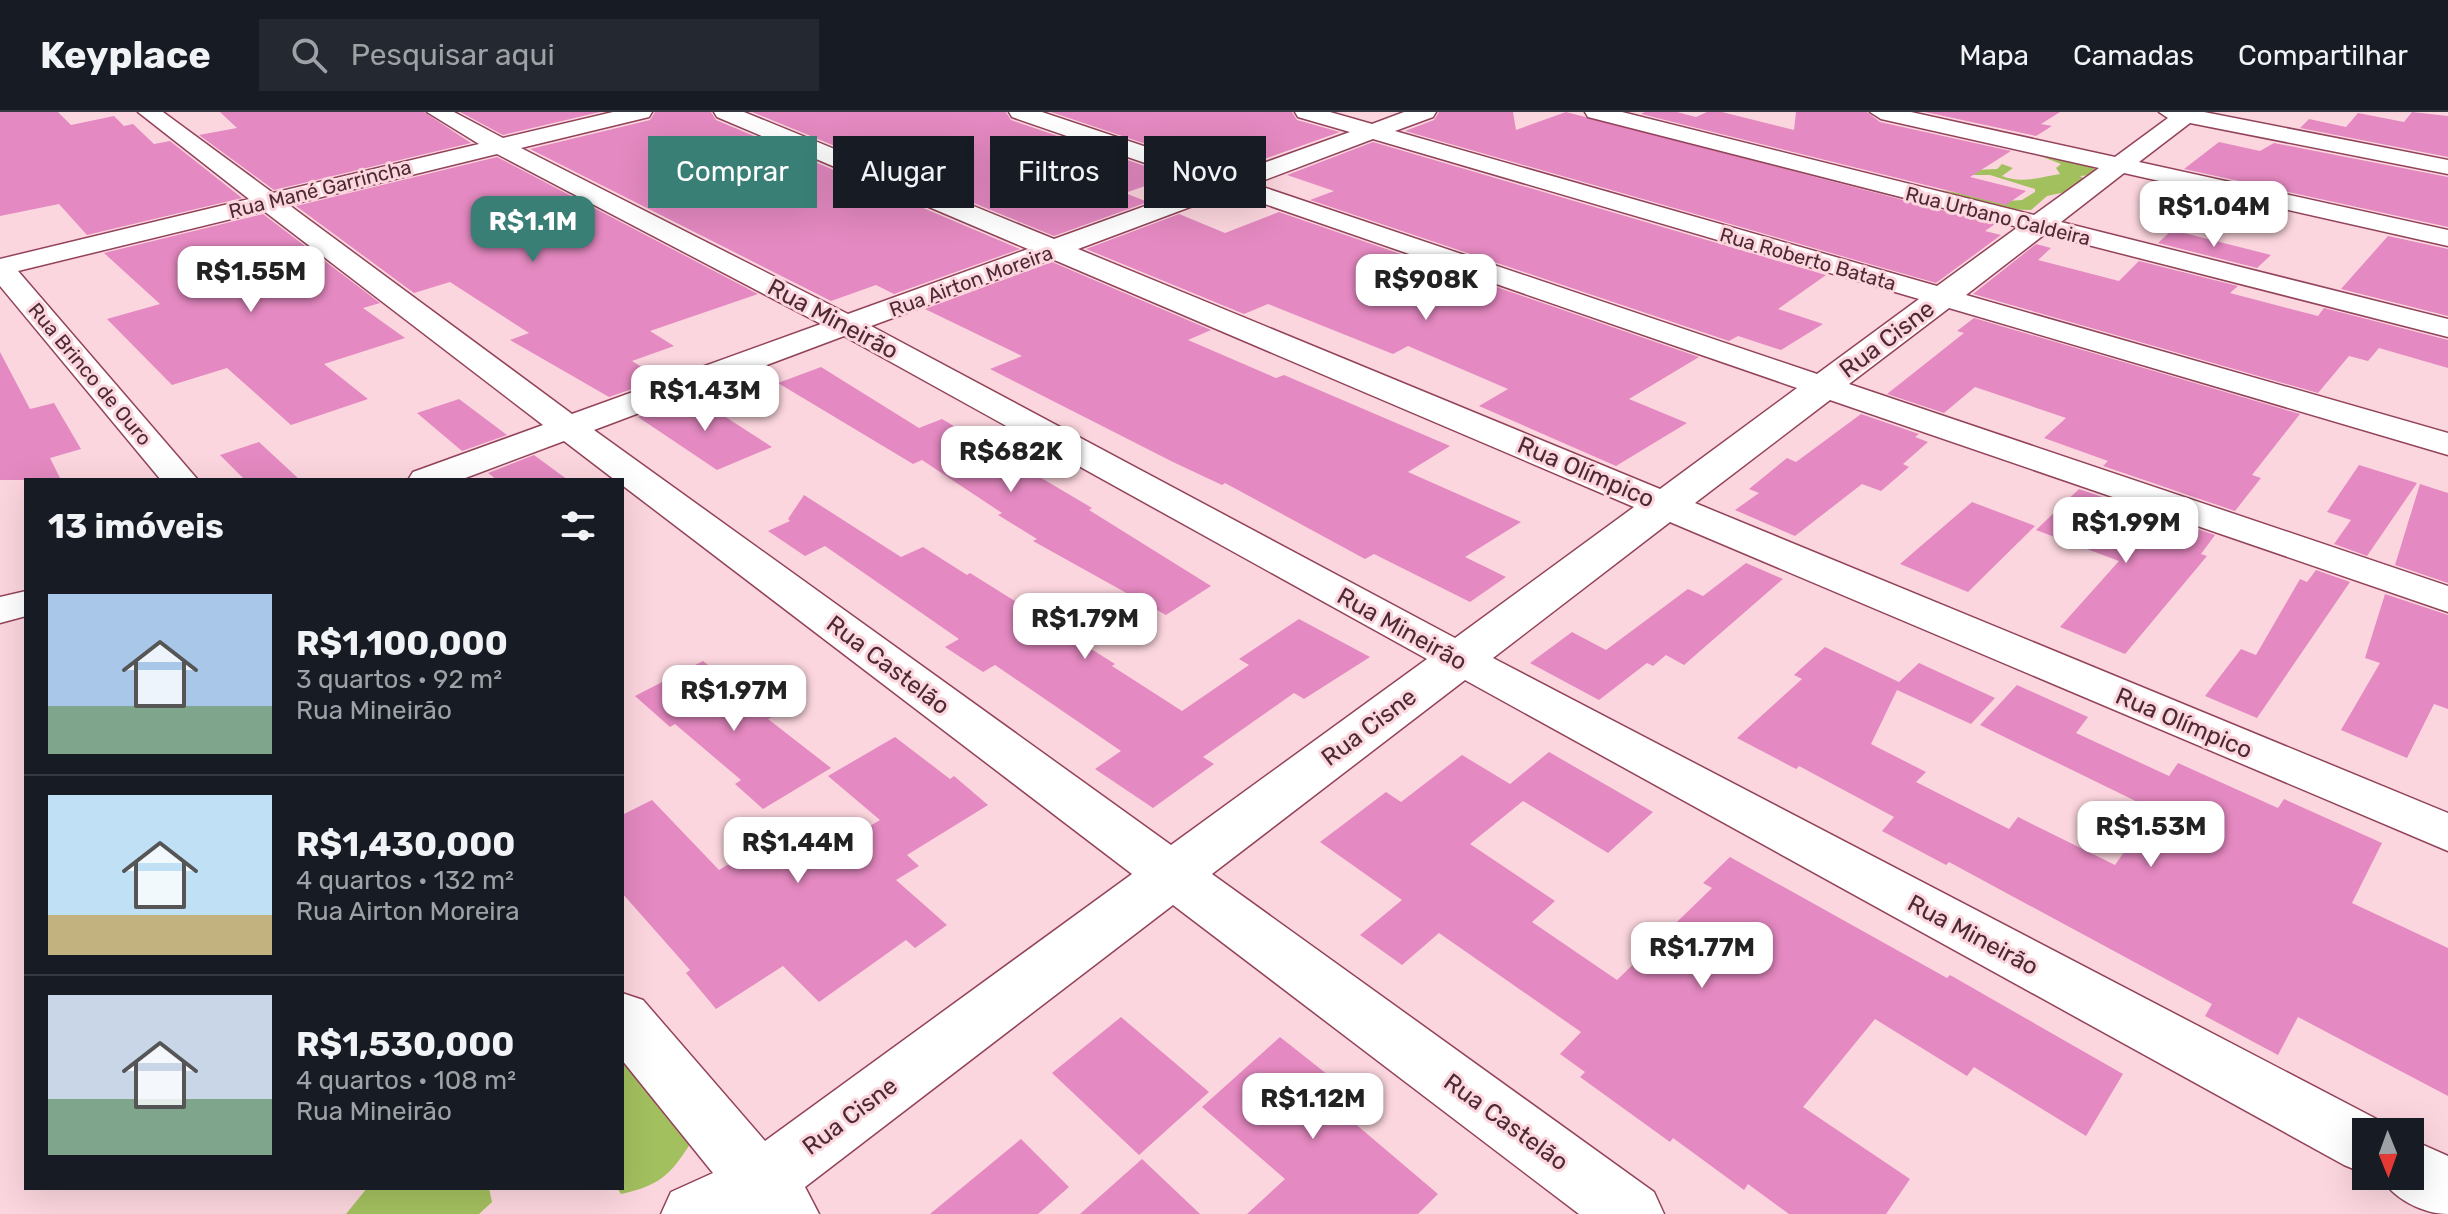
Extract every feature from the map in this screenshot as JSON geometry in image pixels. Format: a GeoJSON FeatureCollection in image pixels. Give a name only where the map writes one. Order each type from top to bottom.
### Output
{"type":"FeatureCollection","features":[{"type":"Feature","properties":{"kind":"street","name":"Rua Castelão"},"geometry":{"type":"LineString","coordinates":[[149,112],[266,203],[1631,1214]]}},
{"type":"Feature","properties":{"kind":"street","name":"Rua Mineirão"},"geometry":{"type":"LineString","coordinates":[[438,112],[848,326],[1458,660],[2352,1138]]}},
{"type":"Feature","properties":{"kind":"street","name":"Rua Mané Garrincha"},"geometry":{"type":"LineString","coordinates":[[0,267],[641,112]]}},
{"type":"Feature","properties":{"kind":"street","name":"Rua Olímpico"},"geometry":{"type":"LineString","coordinates":[[725,112],[2448,833]]}},
{"type":"Feature","properties":{"kind":"street"},"geometry":{"type":"LineString","coordinates":[[1020,112],[1144,154]]}},
{"type":"Feature","properties":{"kind":"street","name":"Rua Roberto Batata"},"geometry":{"type":"LineString","coordinates":[[1306,112],[2448,444]]}},
{"type":"Feature","properties":{"kind":"street","name":"Rua Airton Moreira"},"geometry":{"type":"LineString","coordinates":[[1266,171],[1425,112]]}},
{"type":"Feature","properties":{"kind":"street","name":"Rua Urbano Caldeira"},"geometry":{"type":"LineString","coordinates":[[1596,112],[2448,328]]}},
{"type":"Feature","properties":{"kind":"street"},"geometry":{"type":"LineString","coordinates":[[1881,112],[2448,238]]}},
{"type":"Feature","properties":{"kind":"street"},"geometry":{"type":"LineString","coordinates":[[2182,113],[2448,167]]}},
{"type":"Feature","properties":{"kind":"street","name":"Rua Cisne"},"geometry":{"type":"LineString","coordinates":[[694,1214],[772,1199],[1172,875],[2119,165],[2182,113]]}},
{"type":"Feature","properties":{"kind":"street"},"geometry":{"type":"LineString","coordinates":[[1266,196],[2448,600]]}},
{"type":"Feature","properties":{"kind":"street","name":"Rua Airton Moreira"},"geometry":{"type":"LineString","coordinates":[[432,478],[1167,208]]}},
{"type":"Feature","properties":{"kind":"street","name":"Rua Brinco de Ouro"},"geometry":{"type":"LineString","coordinates":[[0,267],[178,478]]}},
{"type":"Feature","properties":{"kind":"street"},"geometry":{"type":"LineString","coordinates":[[0,610],[24,604]]}},
{"type":"Feature","properties":{"kind":"street"},"geometry":{"type":"LineString","coordinates":[[624,1019],[772,1199]]}},
{"type":"Feature","properties":{"kind":"street"},"geometry":{"type":"LineString","coordinates":[[2424,1176],[2448,1189]]}},
{"type":"Feature","properties":{"kind":"green space"},"geometry":{"type":"Polygon","coordinates":[[[2025,150],[2093,165],[2095,171],[2080,176],[2085,179],[2070,191],[2047,196],[2031,210],[2002,209],[1940,190],[2008,201],[2022,200],[2035,189],[1990,175],[1965,175],[1975,170],[1997,169],[2002,164],[2013,168],[2002,176],[2009,178],[2031,179],[2060,174],[2056,168],[2061,164],[2025,150]]]}},
{"type":"Feature","properties":{"kind":"green space"},"geometry":{"type":"Polygon","coordinates":[[[624,1044],[690,1144],[662,1178],[621,1194],[618,1190],[624,1190],[624,1044]]]}},
{"type":"Feature","properties":{"kind":"green space"},"geometry":{"type":"Polygon","coordinates":[[[365,1190],[489,1190],[492,1202],[479,1214],[346,1214],[365,1190]]]}},
{"type":"Feature","properties":{"kind":"building"},"geometry":{"type":"Polygon","coordinates":[[[0,112],[58,112],[71,125],[114,116],[124,126],[133,124],[154,144],[170,141],[242,198],[87,235],[59,204],[0,216],[0,112]]]}},
{"type":"Feature","properties":{"kind":"building"},"geometry":{"type":"Polygon","coordinates":[[[220,112],[424,112],[471,143],[274,190],[199,135],[237,128],[220,112]]]}},
{"type":"Feature","properties":{"kind":"building"},"geometry":{"type":"Polygon","coordinates":[[[460,112],[600,112],[503,135],[460,112]]]}},
{"type":"Feature","properties":{"kind":"building"},"geometry":{"type":"Polygon","coordinates":[[[655,112],[711,112],[716,120],[754,136],[648,136],[648,208],[817,208],[817,163],[833,170],[833,208],[923,208],[1020,249],[894,294],[876,285],[831,301],[530,149],[650,120],[655,112]]]}},
{"type":"Feature","properties":{"kind":"building"},"geometry":{"type":"Polygon","coordinates":[[[752,112],[1006,112],[1011,120],[1058,136],[990,136],[990,208],[1128,208],[1128,194],[1144,200],[1144,203],[1054,236],[974,203],[974,136],[833,136],[833,145],[817,136],[752,112]]]}},
{"type":"Feature","properties":{"kind":"building"},"geometry":{"type":"Polygon","coordinates":[[[1051,112],[1292,112],[1297,120],[1340,132],[1266,158],[1266,136],[1144,136],[1144,143],[1051,112]]]}},
{"type":"Feature","properties":{"kind":"building"},"geometry":{"type":"Polygon","coordinates":[[[1439,112],[1513,112],[1516,130],[1566,112],[1995,224],[1985,231],[2001,235],[1936,283],[1405,131],[1434,120],[1439,112]]]}},
{"type":"Feature","properties":{"kind":"building"},"geometry":{"type":"Polygon","coordinates":[[[1677,112],[1696,117],[1707,112],[1722,112],[1794,130],[1796,112],[1867,112],[1880,122],[2011,151],[1970,177],[2026,191],[2006,205],[1641,114],[1677,112]]]}},
{"type":"Feature","properties":{"kind":"building"},"geometry":{"type":"Polygon","coordinates":[[[1925,112],[2060,112],[2041,124],[2052,126],[2036,136],[1925,112]]]}},
{"type":"Feature","properties":{"kind":"building"},"geometry":{"type":"Polygon","coordinates":[[[2412,112],[2448,116],[2448,157],[2300,128],[2309,119],[2346,127],[2358,113],[2404,122],[2412,112]]]}},
{"type":"Feature","properties":{"kind":"building"},"geometry":{"type":"Polygon","coordinates":[[[1373,142],[1826,275],[1778,309],[1823,324],[1781,350],[1738,336],[1729,341],[1310,200],[1334,191],[1287,175],[1373,142]]]}},
{"type":"Feature","properties":{"kind":"building"},"geometry":{"type":"Polygon","coordinates":[[[2219,142],[2260,151],[2274,143],[2448,177],[2448,227],[2184,169],[2219,142]]]}},
{"type":"Feature","properties":{"kind":"building"},"geometry":{"type":"Polygon","coordinates":[[[497,157],[758,294],[650,331],[674,346],[632,361],[661,379],[609,397],[510,340],[529,333],[450,282],[414,293],[296,206],[497,157]]]}},
{"type":"Feature","properties":{"kind":"building"},"geometry":{"type":"Polygon","coordinates":[[[1128,160],[1144,166],[1144,186],[1128,192],[1128,160]]]}},
{"type":"Feature","properties":{"kind":"building"},"geometry":{"type":"Polygon","coordinates":[[[1279,212],[1699,357],[1629,399],[1687,423],[1616,466],[1479,406],[1508,389],[1408,346],[1393,354],[1268,304],[1244,314],[1086,249],[1179,214],[1225,233],[1279,212]]]}},
{"type":"Feature","properties":{"kind":"building"},"geometry":{"type":"Polygon","coordinates":[[[263,214],[380,303],[363,308],[405,338],[324,364],[368,399],[291,425],[227,368],[172,385],[107,319],[160,304],[104,253],[263,214]]]}},
{"type":"Feature","properties":{"kind":"building"},"geometry":{"type":"Polygon","coordinates":[[[2172,230],[2271,255],[2257,268],[2158,243],[2172,230]]]}},
{"type":"Feature","properties":{"kind":"building"},"geometry":{"type":"Polygon","coordinates":[[[2388,236],[2448,249],[2448,316],[2341,289],[2388,236]]]}},
{"type":"Feature","properties":{"kind":"building"},"geometry":{"type":"Polygon","coordinates":[[[2036,244],[2051,248],[2038,260],[2119,281],[2139,261],[2238,286],[2230,293],[2318,316],[2324,308],[2448,340],[2448,368],[2379,348],[2368,361],[2349,356],[2318,393],[1973,294],[2036,244]]]}},
{"type":"Feature","properties":{"kind":"building"},"geometry":{"type":"Polygon","coordinates":[[[1052,262],[1211,330],[1188,340],[1276,378],[1284,375],[1450,446],[1408,472],[1521,522],[1465,557],[1506,577],[1470,602],[1374,554],[1365,559],[1225,483],[1222,485],[1173,462],[990,369],[1022,356],[925,309],[1052,262]]]}},
{"type":"Feature","properties":{"kind":"building"},"geometry":{"type":"Polygon","coordinates":[[[1974,318],[2300,414],[2252,475],[2261,478],[2235,511],[2103,466],[2108,461],[2044,438],[2066,418],[1975,387],[1944,413],[1887,394],[1964,333],[1957,331],[1974,318]]]}},
{"type":"Feature","properties":{"kind":"building"},"geometry":{"type":"Polygon","coordinates":[[[0,352],[30,409],[54,403],[81,449],[50,458],[60,478],[0,480],[0,352]]]}},
{"type":"Feature","properties":{"kind":"building"},"geometry":{"type":"Polygon","coordinates":[[[821,367],[919,428],[942,419],[1092,508],[1089,510],[1211,586],[1166,615],[1033,541],[1037,539],[922,460],[913,464],[778,383],[821,367]]]}},
{"type":"Feature","properties":{"kind":"building"},"geometry":{"type":"Polygon","coordinates":[[[690,397],[772,447],[717,470],[638,417],[690,397]]]}},
{"type":"Feature","properties":{"kind":"building"},"geometry":{"type":"Polygon","coordinates":[[[459,399],[507,435],[462,451],[417,413],[459,399]]]}},
{"type":"Feature","properties":{"kind":"building"},"geometry":{"type":"Polygon","coordinates":[[[1861,414],[1919,434],[1915,437],[1928,442],[1903,464],[1909,467],[1881,491],[1862,484],[1795,536],[1735,510],[1759,493],[1749,489],[1787,458],[1796,462],[1861,414]]]}},
{"type":"Feature","properties":{"kind":"building"},"geometry":{"type":"Polygon","coordinates":[[[259,442],[298,478],[243,478],[220,455],[259,442]]]}},
{"type":"Feature","properties":{"kind":"building"},"geometry":{"type":"Polygon","coordinates":[[[534,455],[565,478],[494,478],[488,473],[534,455]]]}},
{"type":"Feature","properties":{"kind":"building"},"geometry":{"type":"Polygon","coordinates":[[[2359,465],[2417,483],[2367,556],[2334,544],[2351,520],[2327,512],[2359,465]]]}},
{"type":"Feature","properties":{"kind":"building"},"geometry":{"type":"Polygon","coordinates":[[[2420,484],[2448,493],[2448,583],[2395,565],[2420,484]]]}},
{"type":"Feature","properties":{"kind":"building"},"geometry":{"type":"Polygon","coordinates":[[[2079,489],[2215,535],[2201,554],[2207,556],[2125,654],[2060,627],[2119,561],[2036,530],[2079,489]]]}},
{"type":"Feature","properties":{"kind":"building"},"geometry":{"type":"Polygon","coordinates":[[[804,495],[901,557],[923,547],[967,575],[970,573],[1115,664],[1112,666],[1182,711],[1249,665],[1239,659],[1299,619],[1370,657],[1304,699],[1294,693],[1203,757],[1214,764],[1153,808],[1095,769],[1121,751],[995,665],[983,672],[945,647],[959,639],[825,546],[805,556],[768,531],[790,521],[788,519],[804,495]]]}},
{"type":"Feature","properties":{"kind":"building"},"geometry":{"type":"Polygon","coordinates":[[[1972,502],[2035,526],[1968,592],[1900,564],[1972,502]]]}},
{"type":"Feature","properties":{"kind":"building"},"geometry":{"type":"Polygon","coordinates":[[[1746,563],[1783,579],[1684,665],[1666,655],[1653,666],[1647,663],[1599,700],[1530,663],[1572,632],[1606,650],[1688,589],[1703,596],[1746,563]]]}},
{"type":"Feature","properties":{"kind":"building"},"geometry":{"type":"Polygon","coordinates":[[[2316,570],[2350,582],[2257,718],[2205,696],[2241,649],[2256,655],[2300,579],[2307,582],[2316,570]]]}},
{"type":"Feature","properties":{"kind":"building"},"geometry":{"type":"Polygon","coordinates":[[[2385,594],[2448,615],[2448,709],[2434,704],[2407,758],[2341,730],[2380,663],[2365,658],[2385,594]]]}},
{"type":"Feature","properties":{"kind":"building"},"geometry":{"type":"Polygon","coordinates":[[[1825,647],[1899,682],[1919,663],[1995,698],[1971,724],[1897,690],[1871,744],[1926,772],[1916,782],[2009,829],[2018,817],[2115,865],[2154,810],[1980,725],[2017,685],[2088,717],[2076,733],[2169,776],[2178,763],[2278,808],[2284,799],[2382,843],[2352,903],[2448,948],[2448,1096],[2298,1017],[2278,1055],[2205,1016],[2212,1004],[1949,862],[1946,865],[1882,831],[1894,817],[1799,766],[1796,769],[1737,738],[1802,679],[1794,675],[1825,647]]]}},
{"type":"Feature","properties":{"kind":"building"},"geometry":{"type":"Polygon","coordinates":[[[703,661],[772,717],[768,719],[831,768],[763,809],[735,784],[741,780],[675,724],[670,727],[635,696],[703,661]]]}},
{"type":"Feature","properties":{"kind":"building"},"geometry":{"type":"Polygon","coordinates":[[[895,737],[950,779],[954,776],[988,805],[907,855],[919,866],[896,880],[947,925],[915,948],[906,940],[819,1002],[783,966],[716,1009],[686,973],[690,970],[624,895],[624,814],[652,800],[719,870],[784,831],[813,860],[880,820],[828,776],[895,737]]]}},
{"type":"Feature","properties":{"kind":"building"},"geometry":{"type":"Polygon","coordinates":[[[1549,752],[1653,812],[1608,853],[1523,801],[1470,844],[1555,901],[1532,922],[1617,980],[1712,888],[1703,883],[1730,857],[1947,978],[1950,975],[2123,1074],[2086,1136],[1974,1067],[1967,1076],[1875,1019],[1803,1107],[1910,1179],[1886,1214],[1789,1214],[1748,1184],[1744,1190],[1673,1138],[1670,1142],[1580,1077],[1585,1072],[1560,1054],[1581,1032],[1439,933],[1402,965],[1360,935],[1402,900],[1320,842],[1386,792],[1401,802],[1462,755],[1510,784],[1549,752]]]}},
{"type":"Feature","properties":{"kind":"building"},"geometry":{"type":"Polygon","coordinates":[[[1121,1017],[1209,1092],[1139,1155],[1052,1073],[1121,1017]]]}},
{"type":"Feature","properties":{"kind":"building"},"geometry":{"type":"Polygon","coordinates":[[[1280,1037],[1361,1101],[1346,1116],[1438,1194],[1418,1214],[1247,1214],[1285,1179],[1202,1107],[1280,1037]]]}},
{"type":"Feature","properties":{"kind":"building"},"geometry":{"type":"Polygon","coordinates":[[[1021,1139],[1069,1187],[1038,1214],[930,1214],[1021,1139]]]}},
{"type":"Feature","properties":{"kind":"building"},"geometry":{"type":"Polygon","coordinates":[[[1142,1159],[1200,1214],[1080,1214],[1142,1159]]]}}]}
